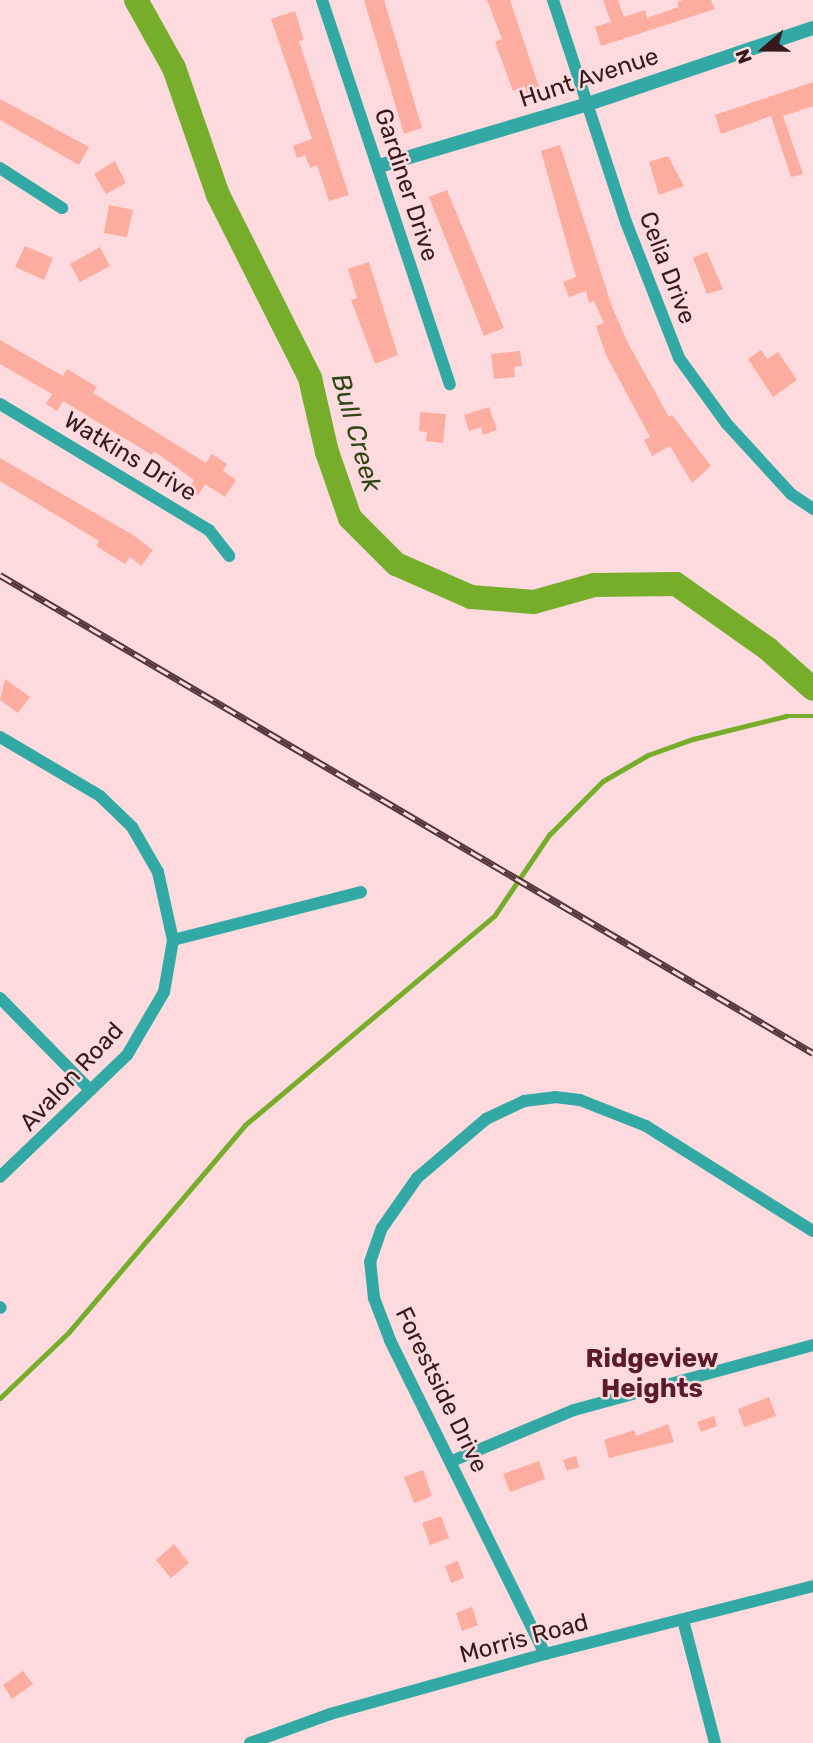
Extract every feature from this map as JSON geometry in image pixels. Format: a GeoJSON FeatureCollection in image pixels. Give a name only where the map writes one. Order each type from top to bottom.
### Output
{"type":"FeatureCollection","features":[{"type":"Feature","properties":{"kind":"street","name":"Gardiner Drive"},"geometry":{"type":"LineString","coordinates":[[322,0],[450,384]]}},
{"type":"Feature","properties":{"kind":"street","name":"Celia Drive"},"geometry":{"type":"LineString","coordinates":[[553,0],[626,222],[680,358],[726,423],[791,495],[813,509]]}},
{"type":"Feature","properties":{"kind":"street","name":"Hunt Avenue"},"geometry":{"type":"LineString","coordinates":[[379,166],[588,104],[813,28]]}},
{"type":"Feature","properties":{"kind":"street"},"geometry":{"type":"LineString","coordinates":[[0,167],[62,208]]}},
{"type":"Feature","properties":{"kind":"street","name":"Watkins Drive"},"geometry":{"type":"LineString","coordinates":[[0,404],[209,530],[229,556]]}},
{"type":"Feature","properties":{"kind":"street","name":"Avalon Road"},"geometry":{"type":"LineString","coordinates":[[0,737],[100,796],[132,827],[159,872],[173,940],[170,971],[153,1018],[127,1055],[0,1177]]}},
{"type":"Feature","properties":{"kind":"street"},"geometry":{"type":"LineString","coordinates":[[173,940],[361,892]]}},
{"type":"Feature","properties":{"kind":"street"},"geometry":{"type":"LineString","coordinates":[[0,999],[90,1090]]}},
{"type":"Feature","properties":{"kind":"street","name":"Forestside Drive"},"geometry":{"type":"LineString","coordinates":[[545,1654],[390,1340],[374,1298],[370,1262],[382,1228],[417,1178],[494,1113],[524,1101],[555,1097],[606,1109],[646,1126],[813,1231]]}},
{"type":"Feature","properties":{"kind":"street"},"geometry":{"type":"LineString","coordinates":[[452,1461],[574,1410],[813,1345]]}},
{"type":"Feature","properties":{"kind":"street","name":"Morris Road"},"geometry":{"type":"LineString","coordinates":[[250,1743],[330,1714],[545,1654],[813,1586]]}},
{"type":"Feature","properties":{"kind":"street"},"geometry":{"type":"LineString","coordinates":[[683,1620],[715,1743]]}},
{"type":"Feature","properties":{"kind":"building"},"geometry":{"type":"Polygon","coordinates":[[[364,0],[384,0],[422,128],[404,134],[364,0]]]}},
{"type":"Feature","properties":{"kind":"building"},"geometry":{"type":"Polygon","coordinates":[[[487,0],[510,0],[540,90],[527,94],[525,86],[513,91],[495,42],[502,39],[487,0]]]}},
{"type":"Feature","properties":{"kind":"building"},"geometry":{"type":"Polygon","coordinates":[[[603,0],[618,0],[624,17],[645,10],[647,18],[679,7],[677,2],[683,0],[711,0],[715,9],[601,46],[595,27],[611,22],[603,0]]]}},
{"type":"Feature","properties":{"kind":"building"},"geometry":{"type":"Polygon","coordinates":[[[295,11],[304,40],[299,41],[349,195],[329,201],[317,165],[310,168],[305,155],[297,158],[293,146],[312,139],[271,19],[295,11]]]}},
{"type":"Feature","properties":{"kind":"building"},"geometry":{"type":"Polygon","coordinates":[[[813,82],[813,106],[783,116],[803,174],[791,177],[771,116],[721,134],[715,115],[813,82]]]}},
{"type":"Feature","properties":{"kind":"building"},"geometry":{"type":"Polygon","coordinates":[[[0,99],[89,147],[79,165],[0,120],[0,99]]]}},
{"type":"Feature","properties":{"kind":"building"},"geometry":{"type":"Polygon","coordinates":[[[560,145],[612,307],[628,343],[669,417],[672,415],[711,466],[692,483],[670,446],[652,456],[644,440],[650,437],[606,355],[596,326],[604,323],[594,301],[589,303],[586,291],[569,297],[563,282],[576,277],[541,151],[560,145]]]}},
{"type":"Feature","properties":{"kind":"building"},"geometry":{"type":"Polygon","coordinates":[[[668,156],[684,186],[659,195],[649,162],[668,156]]]}},
{"type":"Feature","properties":{"kind":"building"},"geometry":{"type":"Polygon","coordinates":[[[115,161],[126,183],[106,194],[94,174],[115,161]]]}},
{"type":"Feature","properties":{"kind":"building"},"geometry":{"type":"Polygon","coordinates":[[[447,190],[504,328],[484,336],[429,197],[447,190]]]}},
{"type":"Feature","properties":{"kind":"building"},"geometry":{"type":"Polygon","coordinates":[[[109,205],[133,210],[127,237],[104,233],[109,205]]]}},
{"type":"Feature","properties":{"kind":"building"},"geometry":{"type":"Polygon","coordinates":[[[25,246],[53,258],[44,280],[15,267],[25,246]]]}},
{"type":"Feature","properties":{"kind":"building"},"geometry":{"type":"Polygon","coordinates":[[[100,247],[110,266],[80,282],[70,264],[100,247]]]}},
{"type":"Feature","properties":{"kind":"building"},"geometry":{"type":"Polygon","coordinates":[[[707,252],[723,289],[707,294],[693,258],[707,252]]]}},
{"type":"Feature","properties":{"kind":"building"},"geometry":{"type":"Polygon","coordinates":[[[369,262],[398,355],[375,364],[351,300],[357,298],[348,269],[369,262]]]}},
{"type":"Feature","properties":{"kind":"building"},"geometry":{"type":"Polygon","coordinates":[[[0,340],[63,376],[67,369],[97,387],[93,393],[206,463],[212,454],[227,464],[223,471],[236,480],[225,497],[205,484],[198,495],[189,489],[194,480],[154,451],[152,455],[63,401],[57,411],[46,404],[52,394],[0,364],[0,340]]]}},
{"type":"Feature","properties":{"kind":"building"},"geometry":{"type":"Polygon","coordinates":[[[761,350],[767,359],[778,352],[797,380],[773,397],[748,359],[761,350]]]}},
{"type":"Feature","properties":{"kind":"building"},"geometry":{"type":"Polygon","coordinates":[[[520,351],[522,366],[514,367],[515,377],[494,379],[491,354],[520,351]]]}},
{"type":"Feature","properties":{"kind":"building"},"geometry":{"type":"Polygon","coordinates":[[[489,407],[497,430],[483,435],[481,427],[469,431],[464,415],[489,407]]]}},
{"type":"Feature","properties":{"kind":"building"},"geometry":{"type":"Polygon","coordinates":[[[420,412],[446,414],[443,443],[426,441],[427,432],[419,431],[420,412]]]}},
{"type":"Feature","properties":{"kind":"building"},"geometry":{"type":"Polygon","coordinates":[[[0,458],[133,535],[153,550],[141,566],[130,557],[125,564],[96,546],[99,541],[0,481],[0,458]]]}},
{"type":"Feature","properties":{"kind":"building"},"geometry":{"type":"Polygon","coordinates":[[[5,679],[30,697],[18,713],[0,700],[5,679]]]}},
{"type":"Feature","properties":{"kind":"building"},"geometry":{"type":"Polygon","coordinates":[[[769,1397],[776,1416],[744,1427],[738,1409],[769,1397]]]}},
{"type":"Feature","properties":{"kind":"building"},"geometry":{"type":"Polygon","coordinates":[[[714,1416],[717,1426],[701,1432],[697,1422],[714,1416]]]}},
{"type":"Feature","properties":{"kind":"building"},"geometry":{"type":"Polygon","coordinates":[[[668,1424],[674,1442],[609,1458],[604,1440],[634,1430],[636,1436],[668,1424]]]}},
{"type":"Feature","properties":{"kind":"building"},"geometry":{"type":"Polygon","coordinates":[[[576,1456],[579,1467],[567,1471],[563,1460],[576,1456]]]}},
{"type":"Feature","properties":{"kind":"building"},"geometry":{"type":"Polygon","coordinates":[[[539,1461],[545,1479],[510,1492],[503,1474],[539,1461]]]}},
{"type":"Feature","properties":{"kind":"building"},"geometry":{"type":"Polygon","coordinates":[[[423,1470],[432,1496],[414,1503],[404,1477],[423,1470]]]}},
{"type":"Feature","properties":{"kind":"building"},"geometry":{"type":"Polygon","coordinates":[[[441,1516],[449,1538],[430,1545],[422,1523],[441,1516]]]}},
{"type":"Feature","properties":{"kind":"building"},"geometry":{"type":"Polygon","coordinates":[[[174,1544],[189,1563],[171,1578],[156,1560],[174,1544]]]}},
{"type":"Feature","properties":{"kind":"building"},"geometry":{"type":"Polygon","coordinates":[[[458,1561],[464,1578],[451,1583],[445,1566],[458,1561]]]}},
{"type":"Feature","properties":{"kind":"building"},"geometry":{"type":"Polygon","coordinates":[[[472,1607],[478,1625],[462,1631],[456,1613],[472,1607]]]}},
{"type":"Feature","properties":{"kind":"building"},"geometry":{"type":"Polygon","coordinates":[[[23,1671],[33,1684],[12,1699],[3,1685],[23,1671]]]}},
{"type":"Feature","properties":{"kind":"waterway","name":"Bull Creek"},"geometry":{"type":"LineString","coordinates":[[136,0],[174,68],[218,195],[310,378],[327,452],[350,518],[396,564],[471,597],[534,602],[594,585],[676,584],[768,649],[813,689]]}},
{"type":"Feature","properties":{"kind":"waterway"},"geometry":{"type":"LineString","coordinates":[[0,1398],[69,1332],[245,1125],[495,915],[549,835],[603,781],[648,755],[693,739],[786,716],[813,716]]}},
{"type":"Feature","properties":{"kind":"railway"},"geometry":{"type":"LineString","coordinates":[[0,575],[813,1053]]}},
{"type":"Feature","properties":{"kind":"district","name":"Ridgeview Heights"},"geometry":{"type":"Point","coordinates":[652,1374]}}]}
